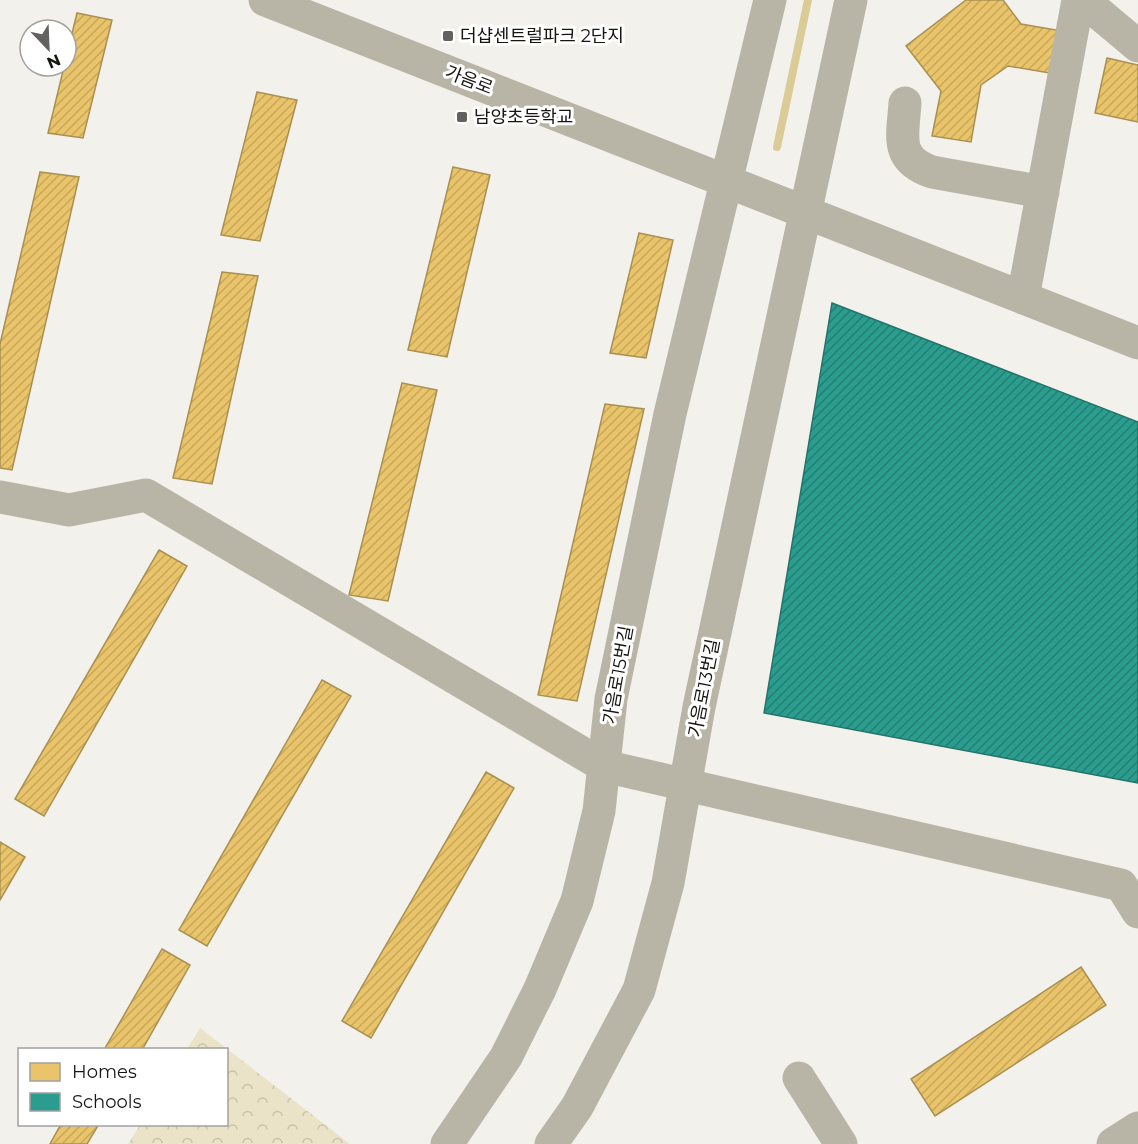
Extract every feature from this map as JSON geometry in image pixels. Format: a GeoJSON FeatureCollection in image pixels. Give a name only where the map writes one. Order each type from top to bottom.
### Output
{"type":"FeatureCollection","features":[{"type":"Feature","properties":{"kind":"street","name":"가음로"},"geometry":{"type":"LineString","coordinates":[[265,0],[321,10],[733,183],[1138,343]]}},
{"type":"Feature","properties":{"kind":"street","name":"가음로15번길"},"geometry":{"type":"LineString","coordinates":[[447,1144],[506,1057],[540,989],[577,901],[599,812],[611,699],[665,437],[733,183],[770,0]]}},
{"type":"Feature","properties":{"kind":"street","name":"가음로13번길"},"geometry":{"type":"LineString","coordinates":[[551,1144],[577,1107],[639,990],[668,883],[699,707],[800,210],[851,0]]}},
{"type":"Feature","properties":{"kind":"street"},"geometry":{"type":"LineString","coordinates":[[1023,298],[1078,0],[1089,5],[1138,46]]}},
{"type":"Feature","properties":{"kind":"street"},"geometry":{"type":"LineString","coordinates":[[904,102],[902,142],[907,157],[917,167],[932,172],[1043,192]]}},
{"type":"Feature","properties":{"kind":"street"},"geometry":{"type":"LineString","coordinates":[[0,497],[69,510],[146,495],[604,766],[687,783],[1121,885],[1138,912]]}},
{"type":"Feature","properties":{"kind":"street"},"geometry":{"type":"LineString","coordinates":[[799,1078],[841,1144]]}},
{"type":"Feature","properties":{"kind":"street"},"geometry":{"type":"LineString","coordinates":[[1113,1144],[1138,1128]]}},
{"type":"Feature","properties":{"kind":"green space"},"geometry":{"type":"Polygon","coordinates":[[[200,1028],[226,1048],[188,1048],[200,1028]]]}},
{"type":"Feature","properties":{"kind":"green space"},"geometry":{"type":"Polygon","coordinates":[[[228,1050],[350,1144],[128,1144],[139,1126],[228,1126],[228,1050]]]}},
{"type":"Feature","properties":{"kind":"building: Homes"},"geometry":{"type":"Polygon","coordinates":[[[966,0],[1003,0],[1021,24],[1068,32],[1061,75],[1008,66],[981,85],[971,142],[932,136],[941,91],[906,46],[966,0]]]}},
{"type":"Feature","properties":{"kind":"building: Homes"},"geometry":{"type":"Polygon","coordinates":[[[77,13],[112,20],[83,138],[48,133],[61,78],[78,78],[78,18],[76,18],[77,13]]]}},
{"type":"Feature","properties":{"kind":"building: Homes"},"geometry":{"type":"Polygon","coordinates":[[[1107,58],[1138,65],[1138,122],[1095,113],[1107,58]]]}},
{"type":"Feature","properties":{"kind":"building: Homes"},"geometry":{"type":"Polygon","coordinates":[[[257,92],[297,100],[260,241],[221,235],[257,92]]]}},
{"type":"Feature","properties":{"kind":"building: Homes"},"geometry":{"type":"Polygon","coordinates":[[[453,167],[490,175],[447,357],[408,350],[453,167]]]}},
{"type":"Feature","properties":{"kind":"building: Homes"},"geometry":{"type":"Polygon","coordinates":[[[40,172],[79,177],[12,470],[0,468],[0,344],[40,172]]]}},
{"type":"Feature","properties":{"kind":"building: Homes"},"geometry":{"type":"Polygon","coordinates":[[[639,233],[673,240],[646,358],[610,353],[639,233]]]}},
{"type":"Feature","properties":{"kind":"building: Homes"},"geometry":{"type":"Polygon","coordinates":[[[222,272],[258,276],[212,484],[173,478],[222,272]]]}},
{"type":"Feature","properties":{"kind":"building: Homes"},"geometry":{"type":"Polygon","coordinates":[[[402,383],[437,390],[388,601],[349,595],[402,383]]]}},
{"type":"Feature","properties":{"kind":"building: Homes"},"geometry":{"type":"Polygon","coordinates":[[[605,404],[644,409],[577,701],[538,695],[605,404]]]}},
{"type":"Feature","properties":{"kind":"building: Homes"},"geometry":{"type":"Polygon","coordinates":[[[159,550],[187,566],[44,816],[15,799],[159,550]]]}},
{"type":"Feature","properties":{"kind":"building: Homes"},"geometry":{"type":"Polygon","coordinates":[[[322,680],[351,696],[207,946],[179,930],[322,680]]]}},
{"type":"Feature","properties":{"kind":"building: Homes"},"geometry":{"type":"Polygon","coordinates":[[[486,772],[514,788],[371,1038],[342,1021],[486,772]]]}},
{"type":"Feature","properties":{"kind":"building: Homes"},"geometry":{"type":"Polygon","coordinates":[[[0,842],[25,857],[0,900],[0,842]]]}},
{"type":"Feature","properties":{"kind":"building: Homes"},"geometry":{"type":"Polygon","coordinates":[[[162,949],[190,965],[143,1048],[105,1048],[162,949]]]}},
{"type":"Feature","properties":{"kind":"building: Homes"},"geometry":{"type":"Polygon","coordinates":[[[1081,967],[1106,1005],[935,1116],[911,1079],[1081,967]]]}},
{"type":"Feature","properties":{"kind":"building: Homes"},"geometry":{"type":"Polygon","coordinates":[[[60,1126],[98,1126],[87,1144],[50,1144],[60,1126]]]}},
{"type":"Feature","properties":{"kind":"building: Schools"},"geometry":{"type":"Polygon","coordinates":[[[832,303],[1138,422],[1138,783],[764,713],[832,303]]]}},
{"type":"Feature","properties":{"kind":"waterway"},"geometry":{"type":"LineString","coordinates":[[777,147],[808,0]]}},
{"type":"Feature","properties":{"kind":"place","name":"더샵센트럴파크 2단지"},"geometry":{"type":"Point","coordinates":[448,36]}},
{"type":"Feature","properties":{"kind":"place","name":"남양초등학교"},"geometry":{"type":"Point","coordinates":[462,117]}}]}
